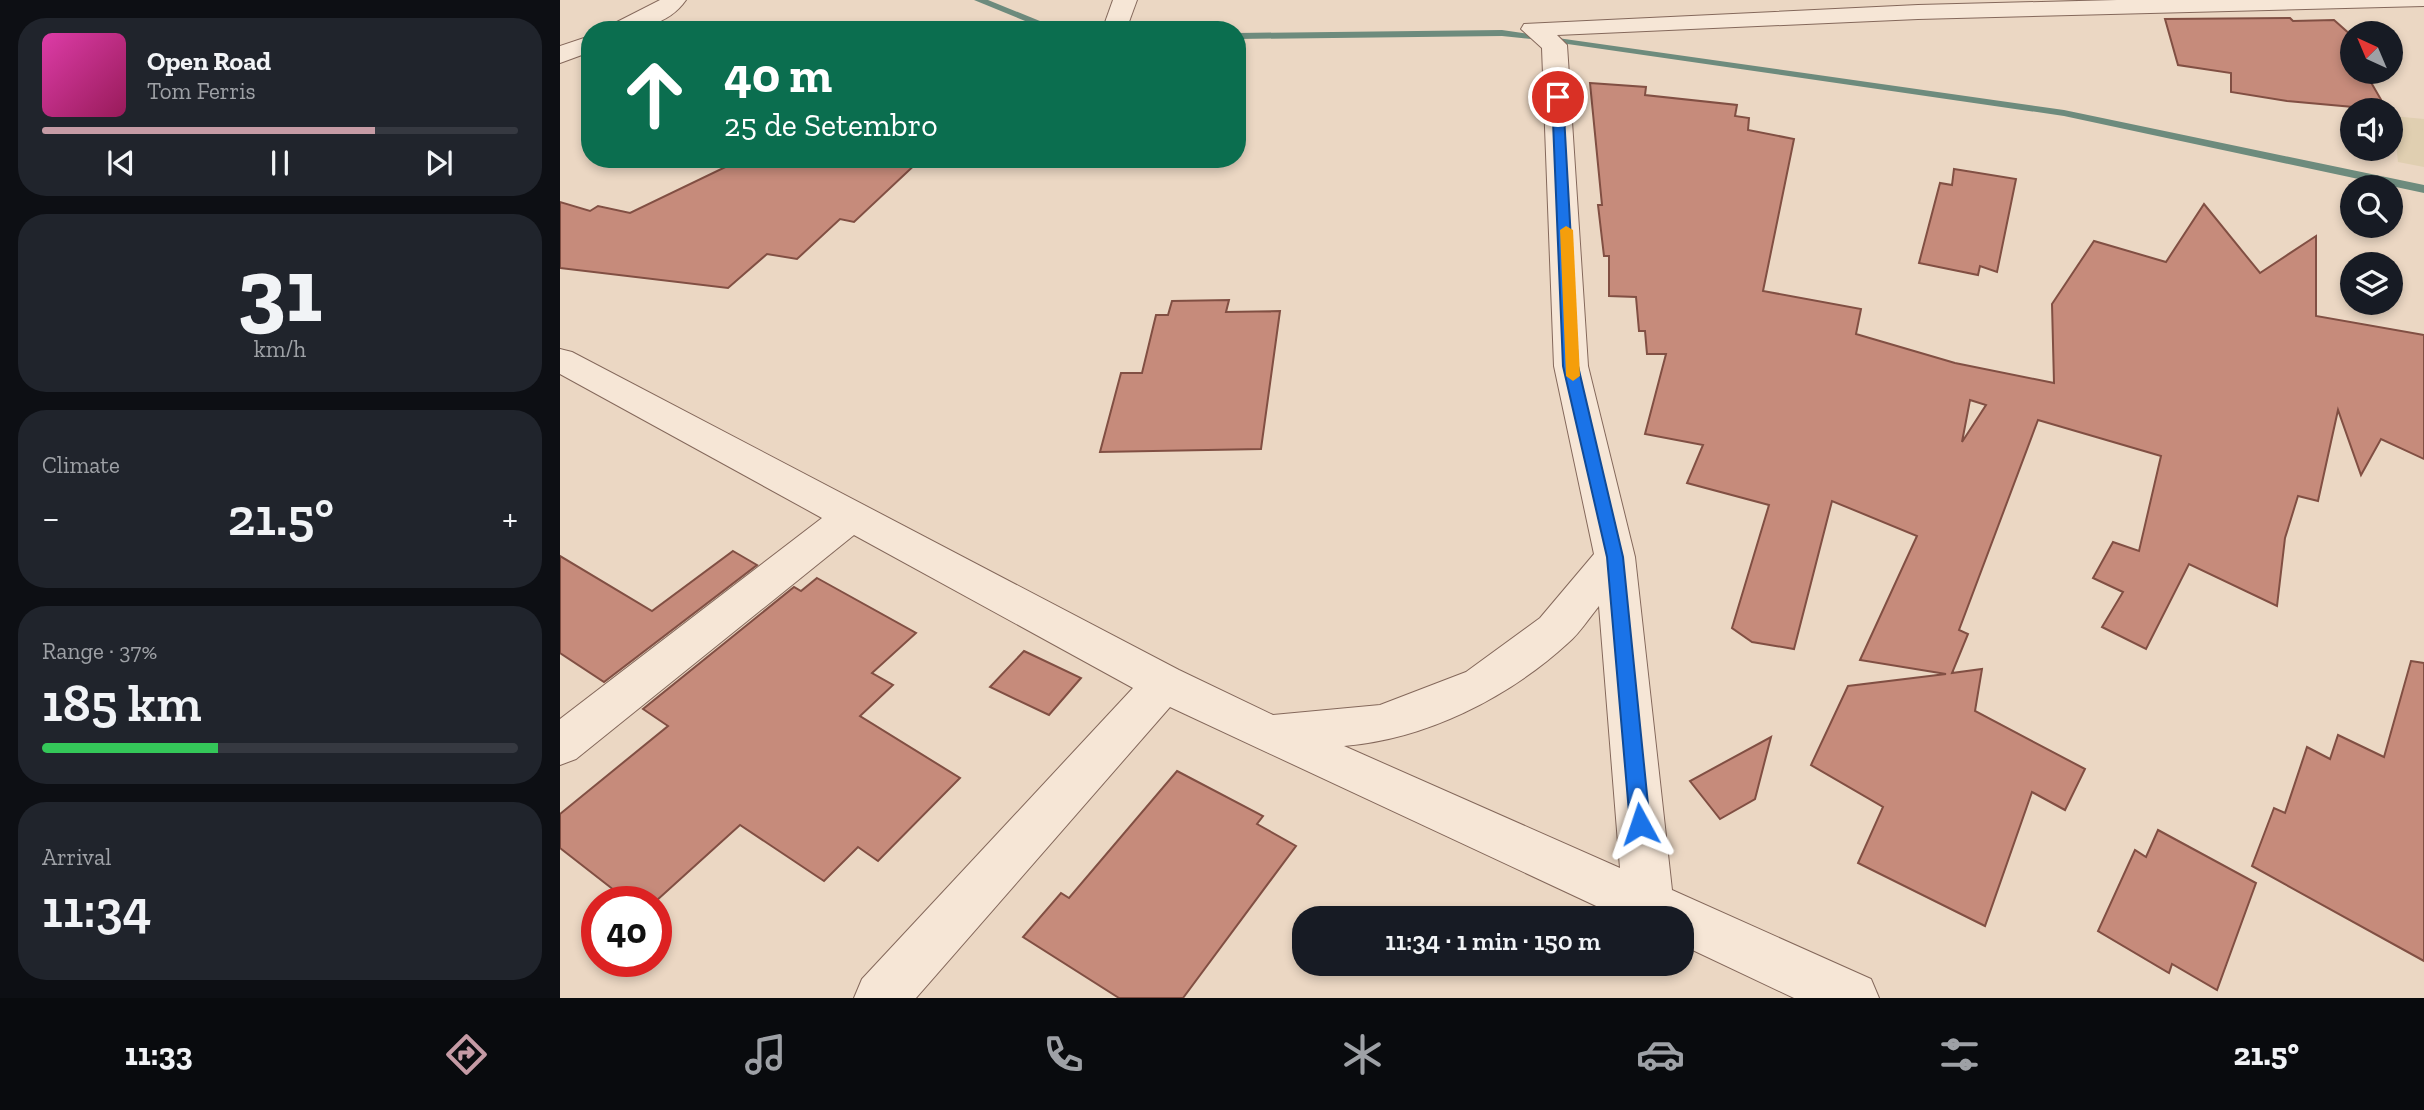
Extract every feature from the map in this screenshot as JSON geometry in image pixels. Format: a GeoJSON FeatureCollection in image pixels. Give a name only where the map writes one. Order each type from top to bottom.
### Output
{"type":"FeatureCollection","features":[{"type":"Feature","properties":{"kind":"street"},"geometry":{"type":"LineString","coordinates":[[638,21],[665,8],[674,0]]}},
{"type":"Feature","properties":{"kind":"street"},"geometry":{"type":"LineString","coordinates":[[1118,21],[1125,0]]}},
{"type":"Feature","properties":{"kind":"street"},"geometry":{"type":"LineString","coordinates":[[1669,906],[1615,557],[1571,366],[1567,245],[1539,28],[1914,6],[2418,0]]}},
{"type":"Feature","properties":{"kind":"street"},"geometry":{"type":"LineString","coordinates":[[560,55],[581,47]]}},
{"type":"Feature","properties":{"kind":"street"},"geometry":{"type":"LineString","coordinates":[[560,360],[1163,683],[1269,734],[1652,906]]}},
{"type":"Feature","properties":{"kind":"street"},"geometry":{"type":"LineString","coordinates":[[560,746],[852,516]]}},
{"type":"Feature","properties":{"kind":"street"},"geometry":{"type":"LineString","coordinates":[[1269,734],[1382,724],[1482,685],[1555,630],[1615,557]]}},
{"type":"Feature","properties":{"kind":"street"},"geometry":{"type":"LineString","coordinates":[[881,998],[1163,683]]}},
{"type":"Feature","properties":{"kind":"street"},"geometry":{"type":"LineString","coordinates":[[1694,925],[1852,998]]}},
{"type":"Feature","properties":{"kind":"shaded area"},"geometry":{"type":"Polygon","coordinates":[[[2403,117],[2424,119],[2424,167],[2398,162],[2403,161],[2403,117]]]}},
{"type":"Feature","properties":{"kind":"building"},"geometry":{"type":"Polygon","coordinates":[[[2165,19],[2334,20],[2340,25],[2340,84],[2372,84],[2380,98],[2340,98],[2340,106],[2231,92],[2231,73],[2178,65],[2165,19]]]}},
{"type":"Feature","properties":{"kind":"building"},"geometry":{"type":"Polygon","coordinates":[[[1590,83],[1646,87],[1645,95],[1737,105],[1735,116],[1749,118],[1748,130],[1794,139],[1763,291],[1861,309],[1856,334],[1955,363],[2054,383],[2052,304],[2094,241],[2166,262],[2204,204],[2260,273],[2316,236],[2316,316],[2424,335],[2424,459],[2381,439],[2361,475],[2338,410],[2318,501],[2298,496],[2285,538],[2277,606],[2189,564],[2146,649],[2102,627],[2123,592],[2093,578],[2113,542],[2139,551],[2161,456],[2038,420],[1959,630],[1968,634],[1952,673],[1982,669],[1975,711],[2085,769],[2065,810],[2032,792],[1985,926],[1858,863],[1883,807],[1811,765],[1848,686],[1946,674],[1860,660],[1917,536],[1832,501],[1794,649],[1752,642],[1732,628],[1769,505],[1687,483],[1703,445],[1645,434],[1666,354],[1647,354],[1645,331],[1639,331],[1636,297],[1609,296],[1609,256],[1604,256],[1598,205],[1602,205],[1590,83]],[[1970,400],[1962,442],[1986,405],[1970,400]]]}},
{"type":"Feature","properties":{"kind":"building"},"geometry":{"type":"Polygon","coordinates":[[[723,168],[911,168],[854,222],[840,219],[797,259],[767,254],[728,288],[560,268],[560,202],[590,211],[598,206],[630,213],[723,168]]]}},
{"type":"Feature","properties":{"kind":"building"},"geometry":{"type":"Polygon","coordinates":[[[1954,169],[2016,179],[1997,272],[1980,266],[1978,275],[1919,263],[1940,183],[1952,185],[1954,169]]]}},
{"type":"Feature","properties":{"kind":"building"},"geometry":{"type":"Polygon","coordinates":[[[1229,300],[1226,312],[1280,311],[1261,449],[1100,452],[1121,373],[1142,373],[1156,315],[1168,315],[1172,301],[1229,300]]]}},
{"type":"Feature","properties":{"kind":"building"},"geometry":{"type":"Polygon","coordinates":[[[733,551],[757,565],[604,682],[560,653],[560,556],[652,611],[733,551]]]}},
{"type":"Feature","properties":{"kind":"building"},"geometry":{"type":"Polygon","coordinates":[[[817,578],[916,633],[872,673],[893,685],[860,716],[960,778],[878,861],[858,847],[824,881],[740,825],[672,887],[609,886],[560,848],[560,814],[668,726],[643,709],[794,587],[801,591],[817,578]]]}},
{"type":"Feature","properties":{"kind":"building"},"geometry":{"type":"Polygon","coordinates":[[[1024,651],[1081,678],[1049,715],[990,687],[1024,651]]]}},
{"type":"Feature","properties":{"kind":"building"},"geometry":{"type":"Polygon","coordinates":[[[2411,661],[2424,663],[2424,961],[2252,866],[2274,808],[2285,813],[2307,747],[2330,759],[2338,735],[2384,757],[2411,661]]]}},
{"type":"Feature","properties":{"kind":"building"},"geometry":{"type":"Polygon","coordinates":[[[1771,737],[1755,799],[1720,819],[1690,781],[1771,737]]]}},
{"type":"Feature","properties":{"kind":"building"},"geometry":{"type":"Polygon","coordinates":[[[1177,771],[1263,816],[1257,824],[1296,846],[1183,998],[1119,998],[1023,937],[1061,893],[1069,898],[1177,771]]]}},
{"type":"Feature","properties":{"kind":"building"},"geometry":{"type":"Polygon","coordinates":[[[2158,830],[2256,883],[2217,990],[2172,964],[2169,973],[2098,931],[2135,850],[2146,857],[2158,830]]]}},
{"type":"Feature","properties":{"kind":"waterway"},"geometry":{"type":"LineString","coordinates":[[979,0],[1034,21]]}},
{"type":"Feature","properties":{"kind":"waterway"},"geometry":{"type":"LineString","coordinates":[[1246,36],[1502,33],[1540,37],[2064,113],[2424,189]]}},
{"type":"Feature","properties":{"kind":"slow traffic"},"geometry":{"type":"LineString","coordinates":[[1566,230],[1573,376]]}},
{"type":"Feature","properties":{"kind":"route"},"geometry":{"type":"LineString","coordinates":[[1558,97],[1571,366],[1615,557],[1640,824]]}}]}
